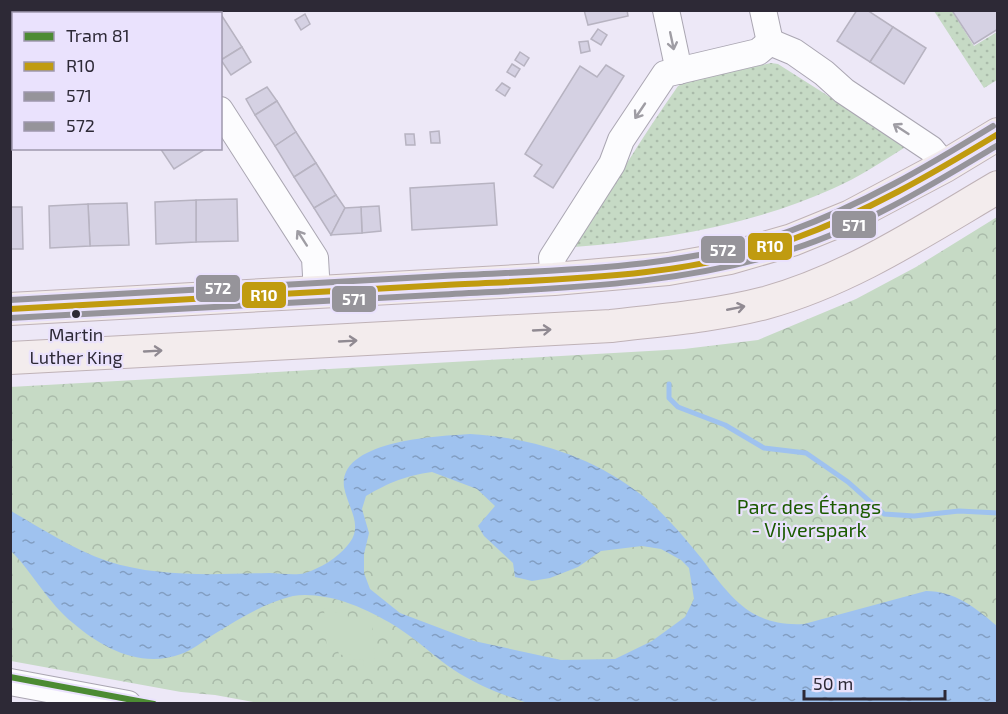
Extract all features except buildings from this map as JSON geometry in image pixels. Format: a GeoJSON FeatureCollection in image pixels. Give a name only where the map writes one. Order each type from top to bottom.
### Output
{"type":"FeatureCollection","features":[{"type":"Feature","properties":{"kind":"main road"},"geometry":{"type":"LineString","coordinates":[[10,309],[554,279],[668,269],[730,258],[792,240],[841,220],[893,195],[998,134]]}},
{"type":"Feature","properties":{"kind":"main road"},"geometry":{"type":"LineString","coordinates":[[10,358],[576,328],[699,315],[765,303],[823,283],[881,255],[998,187]]}},
{"type":"Feature","properties":{"kind":"street"},"geometry":{"type":"LineString","coordinates":[[666,10],[679,71]]}},
{"type":"Feature","properties":{"kind":"street"},"geometry":{"type":"LineString","coordinates":[[763,10],[770,42]]}},
{"type":"Feature","properties":{"kind":"street"},"geometry":{"type":"LineString","coordinates":[[554,279],[552,258],[612,164],[621,140],[665,74],[758,52],[770,42]]}},
{"type":"Feature","properties":{"kind":"street"},"geometry":{"type":"LineString","coordinates":[[770,42],[794,52],[824,73],[844,91],[931,149],[945,166]]}},
{"type":"Feature","properties":{"kind":"street"},"geometry":{"type":"LineString","coordinates":[[222,113],[315,258],[317,293]]}},
{"type":"Feature","properties":{"kind":"street"},"geometry":{"type":"LineString","coordinates":[[10,682],[128,704]]}},
{"type":"Feature","properties":{"kind":"green space"},"geometry":{"type":"Polygon","coordinates":[[[934,11],[952,11],[974,46],[997,32],[997,80],[984,88],[934,11]]]}},
{"type":"Feature","properties":{"kind":"green space"},"geometry":{"type":"Polygon","coordinates":[[[771,63],[778,64],[907,146],[842,185],[802,202],[770,212],[673,235],[574,247],[678,86],[687,81],[771,63]]]}},
{"type":"Feature","properties":{"kind":"green space","name":"Parc des Étangs - Vijverspark"},"geometry":{"type":"Polygon","coordinates":[[[997,217],[997,703],[265,704],[215,695],[181,692],[11,661],[10,387],[684,349],[758,340],[856,299],[916,267],[997,217]]]}},
{"type":"Feature","properties":{"kind":"green space"},"geometry":{"type":"Polygon","coordinates":[[[335,608],[336,613],[347,612],[348,618],[359,617],[360,624],[372,624],[375,665],[364,667],[363,659],[351,660],[350,654],[339,655],[338,650],[327,651],[324,609],[335,608]]]}},
{"type":"Feature","properties":{"kind":"water"},"geometry":{"type":"Polygon","coordinates":[[[455,435],[493,436],[561,451],[624,482],[667,518],[733,597],[756,615],[770,621],[804,624],[926,591],[956,597],[997,626],[997,703],[528,703],[490,689],[463,675],[379,616],[335,599],[309,595],[293,596],[263,607],[181,654],[166,658],[137,657],[109,648],[73,623],[11,551],[11,511],[82,551],[127,566],[188,574],[305,573],[334,558],[352,539],[355,531],[354,517],[344,487],[346,471],[357,459],[373,450],[393,444],[455,435]],[[432,472],[398,480],[366,496],[362,509],[369,533],[364,554],[364,573],[370,589],[400,613],[474,641],[561,660],[615,659],[652,641],[685,617],[694,599],[689,568],[681,560],[661,549],[642,546],[601,551],[578,567],[550,578],[532,581],[515,577],[513,563],[484,536],[478,526],[495,506],[477,489],[432,472]]]}},
{"type":"Feature","properties":{"kind":"waterway"},"geometry":{"type":"LineString","coordinates":[[669,384],[669,398],[678,407],[725,425],[764,448],[806,453],[848,482],[884,514],[914,516],[959,511],[998,513]]}},
{"type":"Feature","properties":{"kind":"tram line","name":"81"},"geometry":{"type":"LineString","coordinates":[[10,677],[154,704]]}},
{"type":"Feature","properties":{"kind":"transit line","name":"572"},"geometry":{"type":"LineString","coordinates":[[10,300],[574,269],[619,266],[707,254],[749,244],[817,221],[869,197],[993,126]]}},
{"type":"Feature","properties":{"kind":"transit line","name":"R10"},"geometry":{"type":"LineString","coordinates":[[10,309],[577,278],[666,270],[752,252],[820,229],[923,178],[998,134]]}},
{"type":"Feature","properties":{"kind":"transit line","name":"571"},"geometry":{"type":"LineString","coordinates":[[10,318],[615,284],[705,271],[749,262],[793,249],[846,229],[898,203],[998,145]]}},
{"type":"Feature","properties":{"kind":"place","name":"Martin Luther King"},"geometry":{"type":"Point","coordinates":[76,314]}}]}
